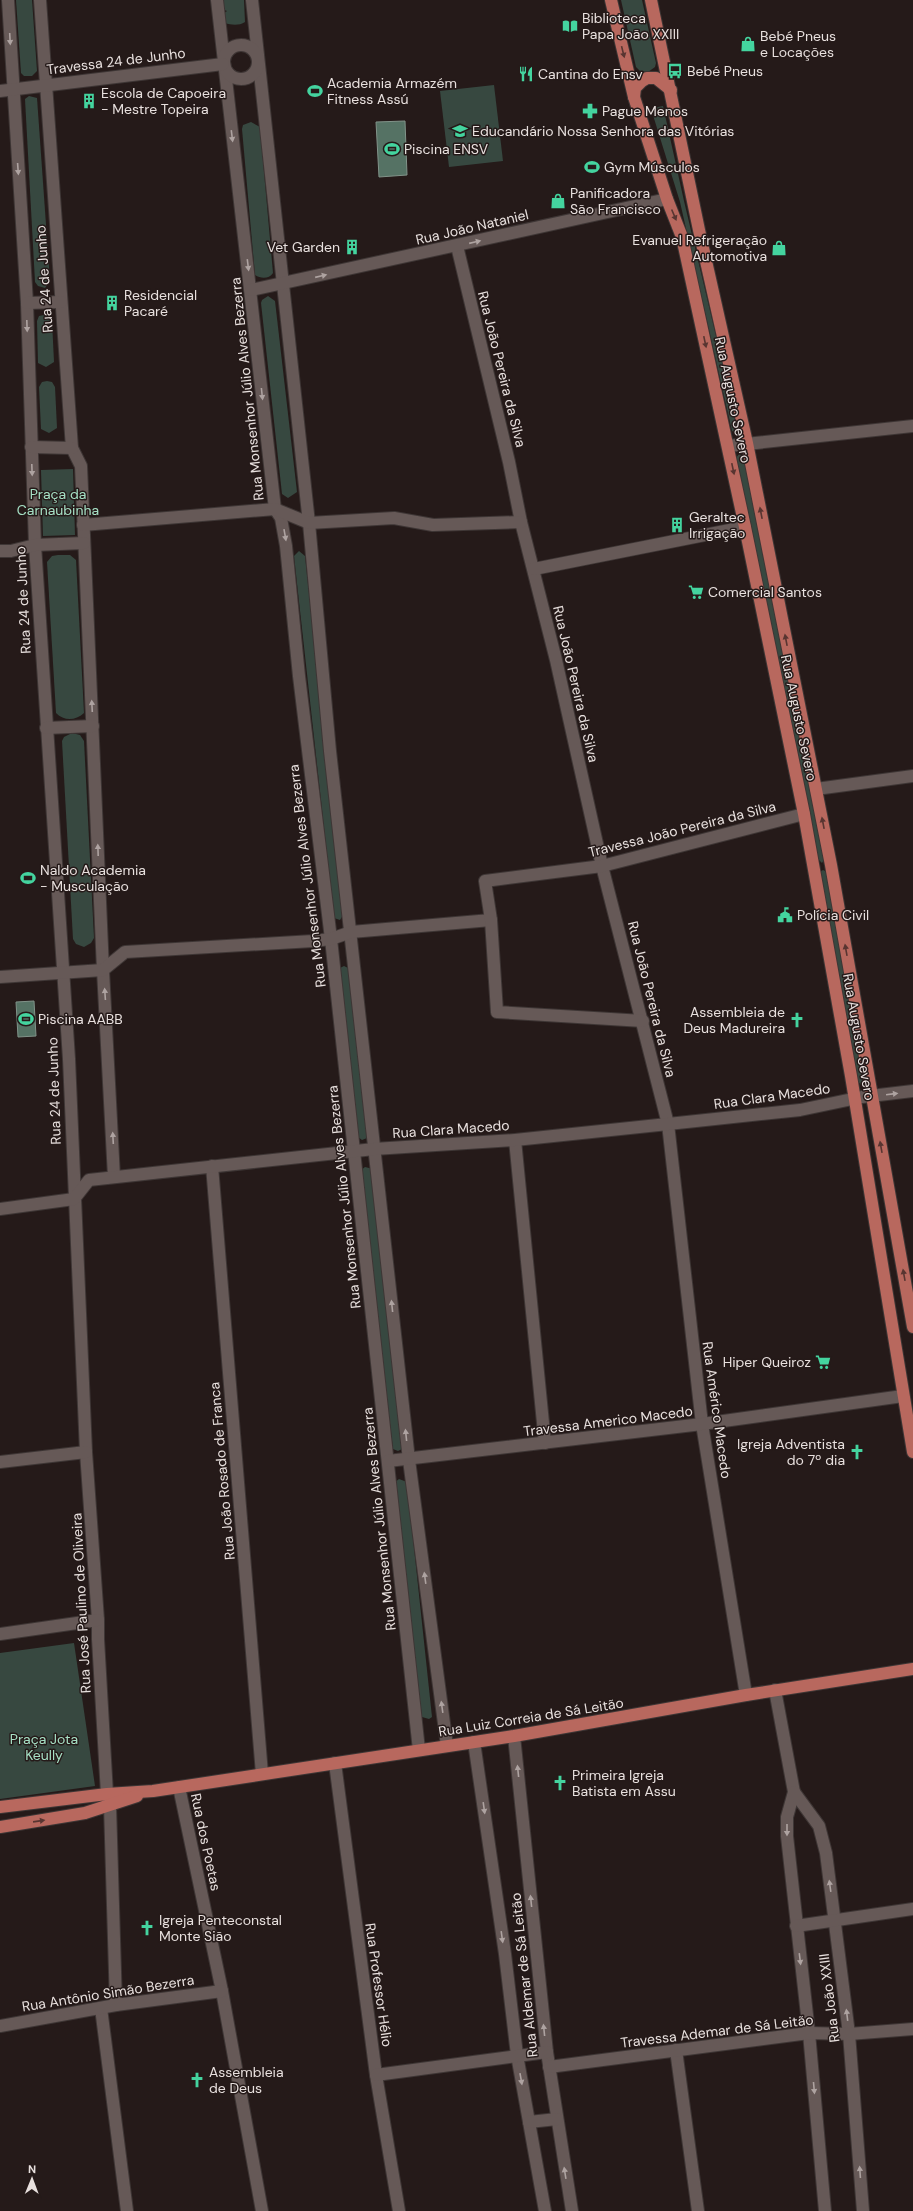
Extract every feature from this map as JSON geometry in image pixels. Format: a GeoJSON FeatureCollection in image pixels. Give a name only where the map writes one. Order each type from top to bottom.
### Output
{"type":"FeatureCollection","features":[{"type":"Feature","properties":{"kind":"main road","name":"Rua Augusto Severo"},"geometry":{"type":"LineString","coordinates":[[611,0],[634,98],[667,199],[682,237],[745,527],[814,868],[855,1098],[913,1452]]}},
{"type":"Feature","properties":{"kind":"main road","name":"Rua Augusto Severo"},"geometry":{"type":"LineString","coordinates":[[651,0],[699,230],[747,443],[816,789],[831,865],[913,1327]]}},
{"type":"Feature","properties":{"kind":"main road"},"geometry":{"type":"LineString","coordinates":[[628,74],[638,76],[652,74],[665,64]]}},
{"type":"Feature","properties":{"kind":"main road"},"geometry":{"type":"LineString","coordinates":[[634,98],[635,88],[647,78],[656,78],[671,90]]}},
{"type":"Feature","properties":{"kind":"main road"},"geometry":{"type":"LineString","coordinates":[[814,868],[831,865]]}},
{"type":"Feature","properties":{"kind":"main road","name":"Rua Luiz Correia de Sá Leitão"},"geometry":{"type":"LineString","coordinates":[[0,1826],[46,1820],[109,1800],[179,1786],[514,1736],[775,1690],[913,1669]]}},
{"type":"Feature","properties":{"kind":"main road","name":"Rua Luiz Correia de Sá Leitão"},"geometry":{"type":"LineString","coordinates":[[0,1807],[109,1800]]}},
{"type":"Feature","properties":{"kind":"street","name":"Rua 24 de Junho"},"geometry":{"type":"LineString","coordinates":[[8,0],[26,303],[35,545],[62,972],[69,1059],[74,1199]]}},
{"type":"Feature","properties":{"kind":"street","name":"Rua 24 de Junho"},"geometry":{"type":"LineString","coordinates":[[40,0],[72,448],[81,466],[103,970],[114,1177]]}},
{"type":"Feature","properties":{"kind":"street","name":"Rua Monsenhor Júlio Alves Bezerra"},"geometry":{"type":"LineString","coordinates":[[217,0],[223,64],[251,290],[275,509],[282,518],[286,546],[299,676],[331,939],[353,1151],[420,1750]]}},
{"type":"Feature","properties":{"kind":"street"},"geometry":{"type":"LineString","coordinates":[[252,0],[309,523],[330,751],[374,1149],[409,1460],[447,1746]]}},
{"type":"Feature","properties":{"kind":"street"},"geometry":{"type":"LineString","coordinates":[[237,45],[248,46],[256,54],[258,60],[256,70],[245,79],[230,76],[223,64],[225,54],[237,45]]}},
{"type":"Feature","properties":{"kind":"street","name":"Travessa 24 de Junho"},"geometry":{"type":"LineString","coordinates":[[0,91],[46,84],[223,64]]}},
{"type":"Feature","properties":{"kind":"street","name":"Rua João Nataniel"},"geometry":{"type":"LineString","coordinates":[[251,290],[283,285],[667,199]]}},
{"type":"Feature","properties":{"kind":"street","name":"Rua João Pereira da Silva"},"geometry":{"type":"LineString","coordinates":[[457,246],[509,462],[521,522],[534,569],[602,866],[669,1126]]}},
{"type":"Feature","properties":{"kind":"street"},"geometry":{"type":"LineString","coordinates":[[26,303],[61,302]]}},
{"type":"Feature","properties":{"kind":"street"},"geometry":{"type":"LineString","coordinates":[[728,446],[913,426]]}},
{"type":"Feature","properties":{"kind":"street"},"geometry":{"type":"LineString","coordinates":[[31,447],[72,448]]}},
{"type":"Feature","properties":{"kind":"street"},"geometry":{"type":"LineString","coordinates":[[83,524],[275,509],[309,523],[394,518],[433,525],[521,522]]}},
{"type":"Feature","properties":{"kind":"street"},"geometry":{"type":"LineString","coordinates":[[534,569],[745,527]]}},
{"type":"Feature","properties":{"kind":"street"},"geometry":{"type":"LineString","coordinates":[[0,551],[11,551],[35,545],[84,543]]}},
{"type":"Feature","properties":{"kind":"street"},"geometry":{"type":"LineString","coordinates":[[46,728],[93,726]]}},
{"type":"Feature","properties":{"kind":"street"},"geometry":{"type":"LineString","coordinates":[[816,789],[913,776]]}},
{"type":"Feature","properties":{"kind":"street","name":"Travessa João Pereira da Silva"},"geometry":{"type":"LineString","coordinates":[[643,1022],[497,1012],[491,920],[485,881],[602,866],[804,814]]}},
{"type":"Feature","properties":{"kind":"street"},"geometry":{"type":"LineString","coordinates":[[0,977],[103,970],[125,952],[331,939],[351,932],[491,920]]}},
{"type":"Feature","properties":{"kind":"street","name":"Rua Clara Macedo"},"geometry":{"type":"LineString","coordinates":[[74,1199],[89,1180],[374,1149],[514,1140],[669,1126],[800,1110],[855,1098],[913,1091]]}},
{"type":"Feature","properties":{"kind":"street","name":"Rua Américo Macedo"},"geometry":{"type":"LineString","coordinates":[[669,1126],[702,1424],[746,1695]]}},
{"type":"Feature","properties":{"kind":"street"},"geometry":{"type":"LineString","coordinates":[[514,1140],[546,1443]]}},
{"type":"Feature","properties":{"kind":"street","name":"Rua João Rosado de Franca"},"geometry":{"type":"LineString","coordinates":[[212,1166],[262,1774]]}},
{"type":"Feature","properties":{"kind":"street"},"geometry":{"type":"LineString","coordinates":[[0,1209],[74,1199]]}},
{"type":"Feature","properties":{"kind":"street","name":"Rua José Paulino de Oliveira"},"geometry":{"type":"LineString","coordinates":[[74,1199],[86,1452],[109,1800],[116,2005]]}},
{"type":"Feature","properties":{"kind":"street","name":"Travessa Americo Macedo"},"geometry":{"type":"LineString","coordinates":[[388,1461],[409,1460],[702,1424],[903,1396]]}},
{"type":"Feature","properties":{"kind":"street"},"geometry":{"type":"LineString","coordinates":[[0,1462],[86,1452]]}},
{"type":"Feature","properties":{"kind":"street"},"geometry":{"type":"LineString","coordinates":[[0,1634],[98,1620]]}},
{"type":"Feature","properties":{"kind":"street","name":"Rua João XXIII"},"geometry":{"type":"LineString","coordinates":[[775,1690],[794,1792],[819,1826],[826,1853],[849,2034],[863,2211]]}},
{"type":"Feature","properties":{"kind":"street","name":"Rua Aldemar de Sá Leitão"},"geometry":{"type":"LineString","coordinates":[[514,1736],[546,2052],[572,2211]]}},
{"type":"Feature","properties":{"kind":"street","name":"Rua Aldemar de Sá Leitão"},"geometry":{"type":"LineString","coordinates":[[474,1742],[505,1954],[517,2055],[545,2211]]}},
{"type":"Feature","properties":{"kind":"street","name":"Rua Professor Hélio"},"geometry":{"type":"LineString","coordinates":[[335,1763],[376,2075],[399,2211]]}},
{"type":"Feature","properties":{"kind":"street","name":"Rua dos Poetas"},"geometry":{"type":"LineString","coordinates":[[179,1786],[222,1990],[262,2211]]}},
{"type":"Feature","properties":{"kind":"street","name":"Rua João XXIII"},"geometry":{"type":"LineString","coordinates":[[794,1792],[787,1817],[787,1836],[809,2033],[825,2211]]}},
{"type":"Feature","properties":{"kind":"street"},"geometry":{"type":"LineString","coordinates":[[796,1926],[913,1909]]}},
{"type":"Feature","properties":{"kind":"street","name":"Rua Antônio Simão Bezerra"},"geometry":{"type":"LineString","coordinates":[[0,2026],[116,2005],[222,1990]]}},
{"type":"Feature","properties":{"kind":"street"},"geometry":{"type":"LineString","coordinates":[[101,2008],[127,2211]]}},
{"type":"Feature","properties":{"kind":"street","name":"Travessa Ademar de Sá Leitão"},"geometry":{"type":"LineString","coordinates":[[549,2067],[809,2033],[849,2034],[913,2029]]}},
{"type":"Feature","properties":{"kind":"street"},"geometry":{"type":"LineString","coordinates":[[676,2050],[698,2211]]}},
{"type":"Feature","properties":{"kind":"street"},"geometry":{"type":"LineString","coordinates":[[376,2075],[546,2052]]}},
{"type":"Feature","properties":{"kind":"street"},"geometry":{"type":"LineString","coordinates":[[529,2122],[557,2119]]}},
{"type":"Feature","properties":{"kind":"green space"},"geometry":{"type":"Polygon","coordinates":[[[16,0],[32,0],[37,71],[32,76],[24,76],[21,73],[16,0]]]}},
{"type":"Feature","properties":{"kind":"green space"},"geometry":{"type":"Polygon","coordinates":[[[221,0],[244,0],[245,22],[235,25],[225,23],[223,14],[227,11],[222,9],[221,0]]]}},
{"type":"Feature","properties":{"kind":"green space"},"geometry":{"type":"Polygon","coordinates":[[[621,0],[642,0],[656,63],[655,67],[648,72],[640,71],[636,67],[621,0]]]}},
{"type":"Feature","properties":{"kind":"green space"},"geometry":{"type":"Polygon","coordinates":[[[494,85],[503,161],[449,167],[440,91],[494,85]]]}},
{"type":"Feature","properties":{"kind":"green space"},"geometry":{"type":"Polygon","coordinates":[[[29,96],[37,98],[50,281],[45,288],[38,286],[35,282],[25,99],[29,96]]]}},
{"type":"Feature","properties":{"kind":"green space"},"geometry":{"type":"Polygon","coordinates":[[[663,106],[738,429],[736,433],[732,431],[680,202],[652,112],[653,108],[663,106]]]}},
{"type":"Feature","properties":{"kind":"green space"},"geometry":{"type":"Polygon","coordinates":[[[251,122],[260,127],[273,273],[265,278],[255,275],[242,129],[243,125],[251,122]]]}},
{"type":"Feature","properties":{"kind":"green space"},"geometry":{"type":"Polygon","coordinates":[[[268,296],[275,301],[297,492],[288,498],[282,494],[261,303],[262,300],[268,296]]]}},
{"type":"Feature","properties":{"kind":"green space"},"geometry":{"type":"Polygon","coordinates":[[[39,316],[49,316],[52,321],[54,362],[46,367],[38,363],[37,321],[39,316]]]}},
{"type":"Feature","properties":{"kind":"green space"},"geometry":{"type":"Polygon","coordinates":[[[42,382],[52,382],[55,387],[57,428],[49,433],[41,429],[39,387],[42,382]]]}},
{"type":"Feature","properties":{"kind":"green space"},"geometry":{"type":"Polygon","coordinates":[[[739,454],[744,457],[825,858],[822,863],[818,859],[736,458],[739,454]]]}},
{"type":"Feature","properties":{"kind":"green space","name":"Praça da Carnaubinha"},"geometry":{"type":"Polygon","coordinates":[[[73,469],[75,535],[43,536],[41,470],[73,469]]]}},
{"type":"Feature","properties":{"kind":"green space"},"geometry":{"type":"Polygon","coordinates":[[[299,551],[305,556],[343,915],[340,920],[334,918],[294,556],[299,551]]]}},
{"type":"Feature","properties":{"kind":"green space"},"geometry":{"type":"Polygon","coordinates":[[[70,555],[76,560],[84,713],[73,719],[62,718],[56,713],[47,562],[52,556],[70,555]]]}},
{"type":"Feature","properties":{"kind":"green space"},"geometry":{"type":"Polygon","coordinates":[[[72,733],[80,735],[84,741],[94,938],[91,943],[84,947],[76,944],[73,939],[62,741],[64,737],[72,733]]]}},
{"type":"Feature","properties":{"kind":"green space"},"geometry":{"type":"Polygon","coordinates":[[[823,870],[827,872],[864,1082],[861,1085],[857,1080],[820,872],[823,870]]]}},
{"type":"Feature","properties":{"kind":"green space"},"geometry":{"type":"Polygon","coordinates":[[[344,966],[350,969],[367,1138],[362,1140],[358,1137],[340,968],[344,966]]]}},
{"type":"Feature","properties":{"kind":"green space"},"geometry":{"type":"Polygon","coordinates":[[[365,1167],[373,1169],[402,1449],[398,1451],[393,1449],[360,1171],[365,1167]]]}},
{"type":"Feature","properties":{"kind":"green space"},"geometry":{"type":"Polygon","coordinates":[[[399,1479],[407,1482],[432,1717],[429,1719],[422,1717],[394,1483],[399,1479]]]}},
{"type":"Feature","properties":{"kind":"green space","name":"Praça Jota Keully"},"geometry":{"type":"Polygon","coordinates":[[[74,1643],[95,1786],[0,1799],[0,1653],[74,1643]]]}},
{"type":"Feature","properties":{"kind":"shaded area","name":"Piscina ENSV"},"geometry":{"type":"Polygon","coordinates":[[[405,121],[407,175],[379,177],[376,122],[405,121]]]}},
{"type":"Feature","properties":{"kind":"shaded area","name":"Piscina AABB"},"geometry":{"type":"Polygon","coordinates":[[[34,1001],[36,1036],[18,1037],[16,1002],[34,1001]]]}},
{"type":"Feature","properties":{"kind":"place","name":"Biblioteca Papa João XXIII"},"geometry":{"type":"Point","coordinates":[570,26]}},
{"type":"Feature","properties":{"kind":"place","name":"Bebé Pneus e Locações"},"geometry":{"type":"Point","coordinates":[748,44]}},
{"type":"Feature","properties":{"kind":"place","name":"Bebé Pneus"},"geometry":{"type":"Point","coordinates":[675,71]}},
{"type":"Feature","properties":{"kind":"place","name":"Cantina do Ensv"},"geometry":{"type":"Point","coordinates":[526,74]}},
{"type":"Feature","properties":{"kind":"place","name":"Academia Armazém Fitness Assú"},"geometry":{"type":"Point","coordinates":[315,91]}},
{"type":"Feature","properties":{"kind":"place","name":"Escola de Capoeira - Mestre Topeira"},"geometry":{"type":"Point","coordinates":[89,101]}},
{"type":"Feature","properties":{"kind":"place","name":"Pague Menos"},"geometry":{"type":"Point","coordinates":[590,111]}},
{"type":"Feature","properties":{"kind":"place","name":"Educandário Nossa Senhora das Vitórias"},"geometry":{"type":"Point","coordinates":[460,131]}},
{"type":"Feature","properties":{"kind":"place","name":"Piscina ENSV"},"geometry":{"type":"Point","coordinates":[392,149]}},
{"type":"Feature","properties":{"kind":"place","name":"Gym Músculos"},"geometry":{"type":"Point","coordinates":[592,167]}},
{"type":"Feature","properties":{"kind":"place","name":"Panificadora São Francisco"},"geometry":{"type":"Point","coordinates":[558,201]}},
{"type":"Feature","properties":{"kind":"place","name":"Vet Garden"},"geometry":{"type":"Point","coordinates":[352,247]}},
{"type":"Feature","properties":{"kind":"place","name":"Evanuel Refrigeração Automotiva"},"geometry":{"type":"Point","coordinates":[779,248]}},
{"type":"Feature","properties":{"kind":"place","name":"Residencial Pacaré"},"geometry":{"type":"Point","coordinates":[112,303]}},
{"type":"Feature","properties":{"kind":"place","name":"Geraltec Irrigação"},"geometry":{"type":"Point","coordinates":[677,525]}},
{"type":"Feature","properties":{"kind":"place","name":"Comercial Santos"},"geometry":{"type":"Point","coordinates":[696,592]}},
{"type":"Feature","properties":{"kind":"place","name":"Naldo Academia - Musculação"},"geometry":{"type":"Point","coordinates":[28,878]}},
{"type":"Feature","properties":{"kind":"place","name":"Polícia Civil"},"geometry":{"type":"Point","coordinates":[785,915]}},
{"type":"Feature","properties":{"kind":"place","name":"Piscina AABB"},"geometry":{"type":"Point","coordinates":[26,1019]}},
{"type":"Feature","properties":{"kind":"place","name":"Assembleia de Deus Madureira"},"geometry":{"type":"Point","coordinates":[797,1020]}},
{"type":"Feature","properties":{"kind":"place","name":"Hiper Queiroz"},"geometry":{"type":"Point","coordinates":[823,1362]}},
{"type":"Feature","properties":{"kind":"place","name":"Igreja Adventista do 7º dia"},"geometry":{"type":"Point","coordinates":[857,1452]}},
{"type":"Feature","properties":{"kind":"place","name":"Primeira Igreja Batista em Assu"},"geometry":{"type":"Point","coordinates":[560,1783]}},
{"type":"Feature","properties":{"kind":"place","name":"Igreja Penteconstal Monte Sião"},"geometry":{"type":"Point","coordinates":[147,1928]}},
{"type":"Feature","properties":{"kind":"place","name":"Assembleia de Deus"},"geometry":{"type":"Point","coordinates":[197,2080]}}]}
